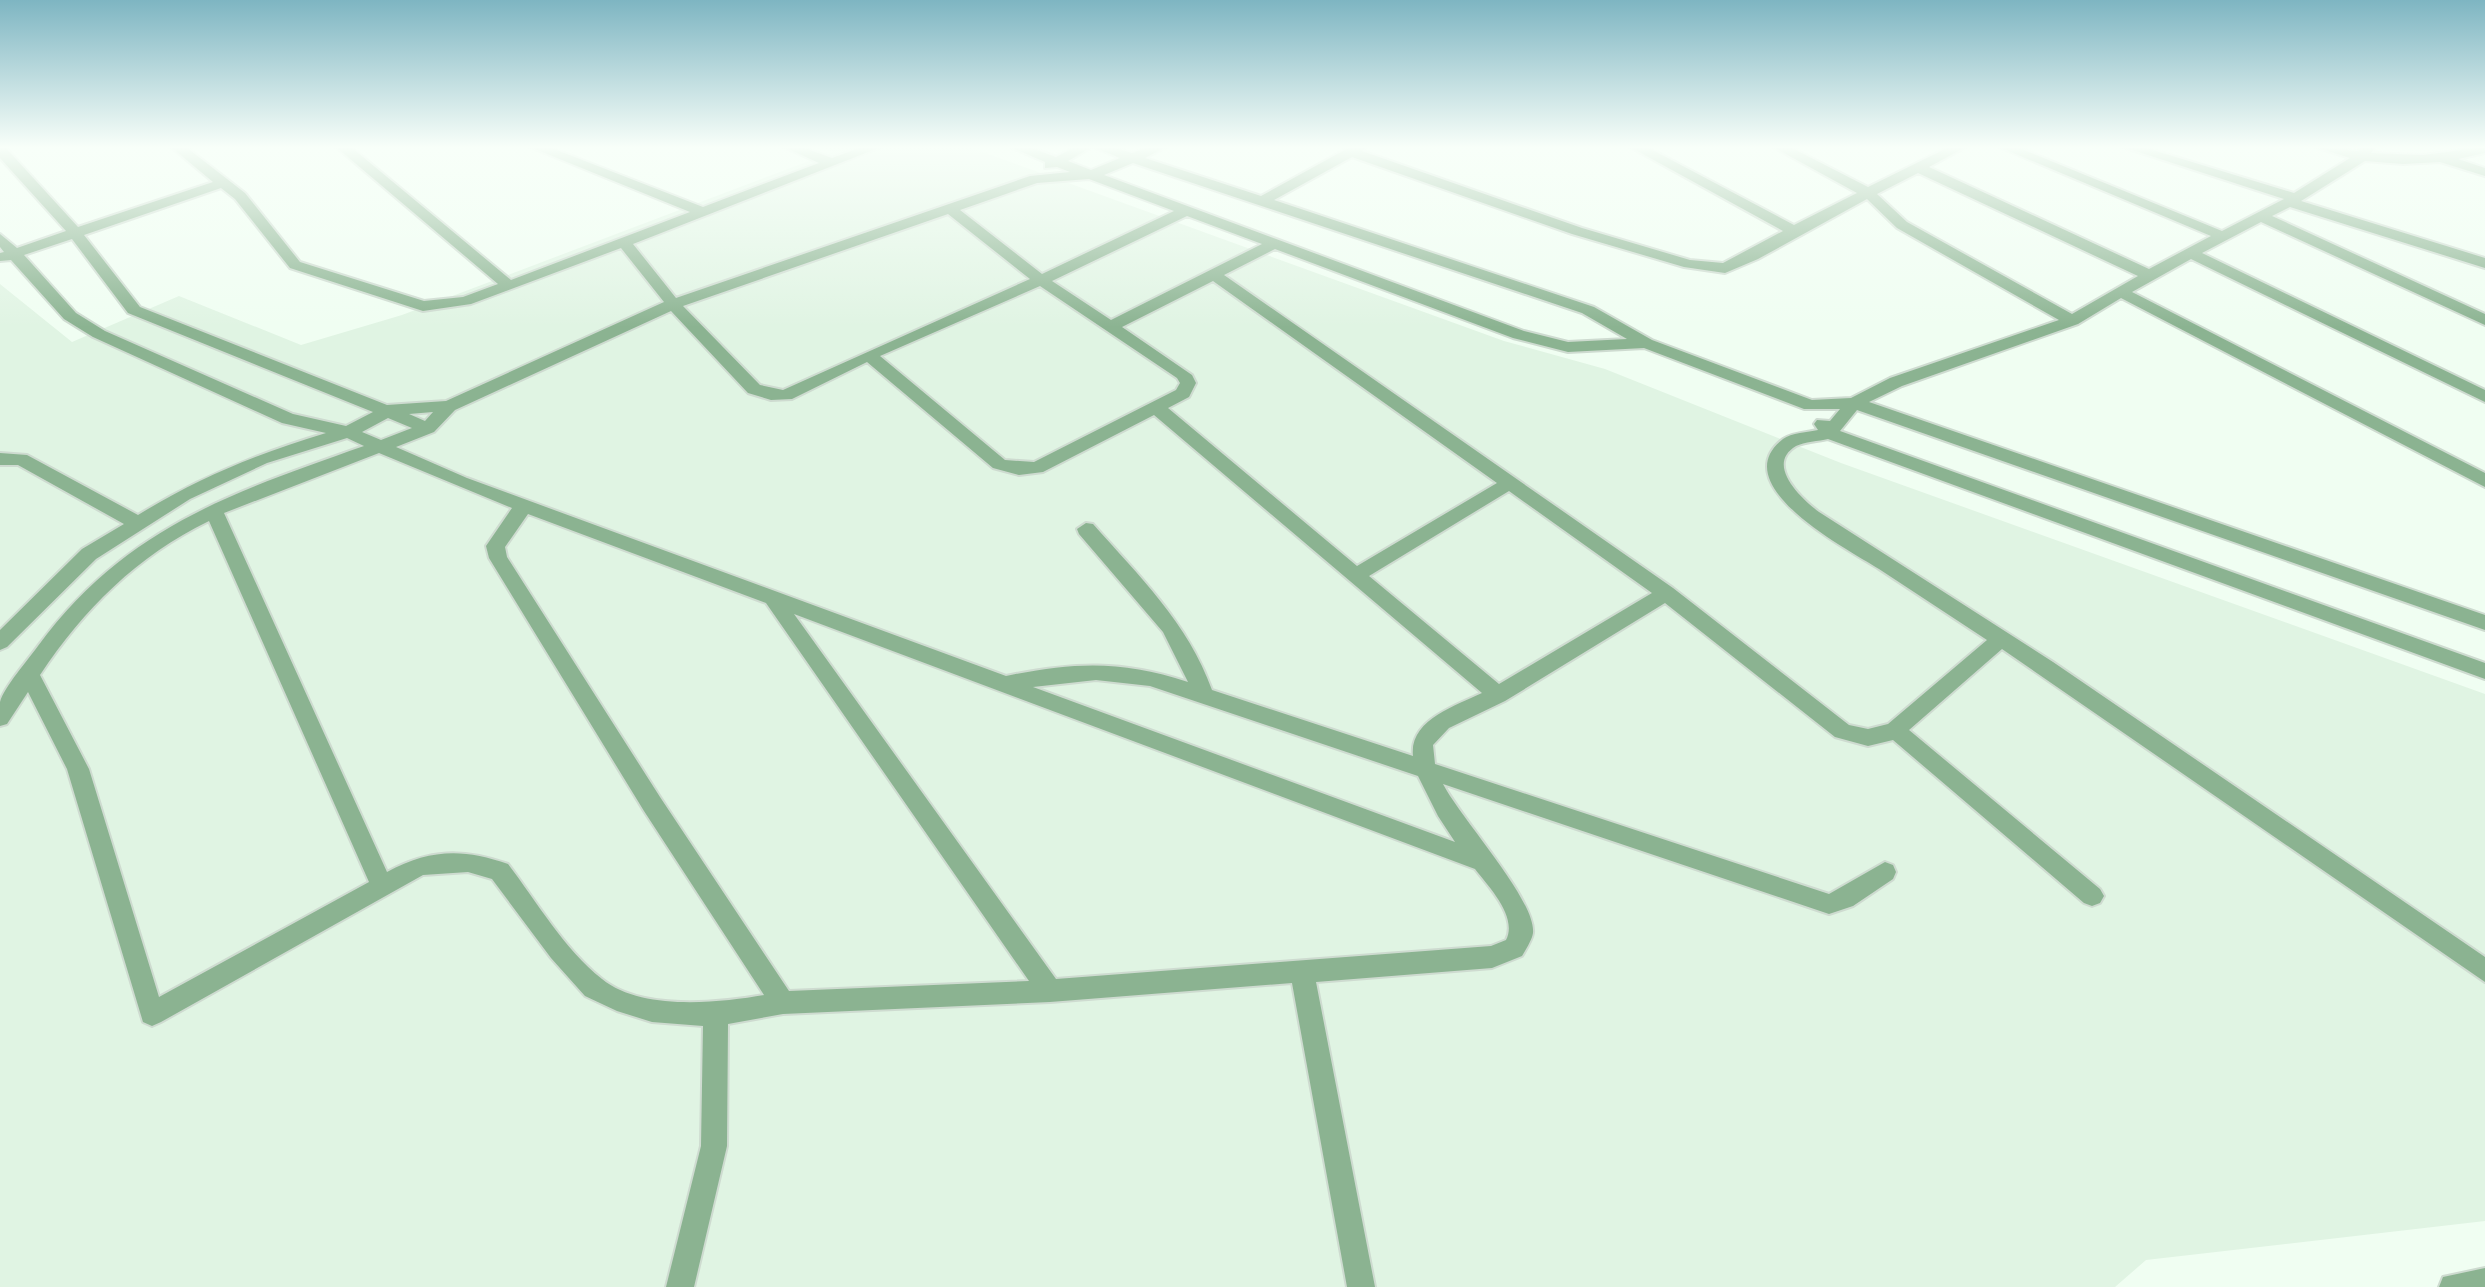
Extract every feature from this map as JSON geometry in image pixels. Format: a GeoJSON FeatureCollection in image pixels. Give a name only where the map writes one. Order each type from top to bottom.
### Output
{"type":"FeatureCollection","features":[{"type":"Feature","properties":{"kind":"street"},"geometry":{"type":"LineString","coordinates":[[52,207],[134,310],[390,410],[428,428]]}},
{"type":"Feature","properties":{"kind":"street"},"geometry":{"type":"LineString","coordinates":[[6,257],[154,207]]}},
{"type":"Feature","properties":{"kind":"street"},"geometry":{"type":"LineString","coordinates":[[249,207],[295,265],[423,306],[465,301],[717,207]]}},
{"type":"Feature","properties":{"kind":"street"},"geometry":{"type":"LineString","coordinates":[[415,207],[509,286]]}},
{"type":"Feature","properties":{"kind":"street"},"geometry":{"type":"LineString","coordinates":[[691,207],[704,212]]}},
{"type":"Feature","properties":{"kind":"street"},"geometry":{"type":"LineString","coordinates":[[0,642],[89,554],[136,522],[261,459],[348,432],[390,410],[449,406],[673,304],[960,207]]}},
{"type":"Feature","properties":{"kind":"street"},"geometry":{"type":"LineString","coordinates":[[1179,207],[1519,335],[1568,347],[1646,343]]}},
{"type":"Feature","properties":{"kind":"street"},"geometry":{"type":"LineString","coordinates":[[1280,207],[1588,310],[1646,343],[1810,405],[1854,403],[2485,623]]}},
{"type":"Feature","properties":{"kind":"street"},"geometry":{"type":"LineString","coordinates":[[1512,207],[1577,231],[1689,264],[1725,268],[1841,207]]}},
{"type":"Feature","properties":{"kind":"street"},"geometry":{"type":"LineString","coordinates":[[1749,207],[1794,231]]}},
{"type":"Feature","properties":{"kind":"street"},"geometry":{"type":"LineString","coordinates":[[1883,207],[1902,225],[2072,321]]}},
{"type":"Feature","properties":{"kind":"street"},"geometry":{"type":"LineString","coordinates":[[2003,207],[2149,275]]}},
{"type":"Feature","properties":{"kind":"street"},"geometry":{"type":"LineString","coordinates":[[2152,207],[2223,236]]}},
{"type":"Feature","properties":{"kind":"street"},"geometry":{"type":"LineString","coordinates":[[1829,433],[1854,403],[1896,382],[2072,321],[2149,275],[2280,207]]}},
{"type":"Feature","properties":{"kind":"street"},"geometry":{"type":"LineString","coordinates":[[2315,207],[2485,263]]}},
{"type":"Feature","properties":{"kind":"street"},"geometry":{"type":"LineString","coordinates":[[869,355],[999,464],[1019,469],[1037,468],[1183,393],[1188,383],[1184,375],[1041,280],[952,210]]}},
{"type":"Feature","properties":{"kind":"street"},"geometry":{"type":"LineString","coordinates":[[624,242],[673,304],[754,389],[771,395],[786,395],[1041,280],[1187,210]]}},
{"type":"Feature","properties":{"kind":"street"},"geometry":{"type":"LineString","coordinates":[[2261,217],[2485,320]]}},
{"type":"Feature","properties":{"kind":"street"},"geometry":{"type":"LineString","coordinates":[[0,238],[6,257],[70,316],[99,334],[288,419],[348,432],[524,505],[1485,863]]}},
{"type":"Feature","properties":{"kind":"street"},"geometry":{"type":"LineString","coordinates":[[1111,326],[1275,243]]}},
{"type":"Feature","properties":{"kind":"street"},"geometry":{"type":"LineString","coordinates":[[2191,253],[2485,397]]}},
{"type":"Feature","properties":{"kind":"street"},"geometry":{"type":"LineString","coordinates":[[1212,273],[1666,593],[1842,731],[1860,739],[1878,738],[1895,730],[2001,639]]}},
{"type":"Feature","properties":{"kind":"street"},"geometry":{"type":"LineString","coordinates":[[2121,292],[2485,481]]}},
{"type":"Feature","properties":{"kind":"street"},"geometry":{"type":"LineString","coordinates":[[1810,405],[1829,433]]}},
{"type":"Feature","properties":{"kind":"street"},"geometry":{"type":"LineString","coordinates":[[0,718],[74,613],[118,570],[213,510],[428,428],[449,406]]}},
{"type":"Feature","properties":{"kind":"street"},"geometry":{"type":"LineString","coordinates":[[1156,407],[1498,695]]}},
{"type":"Feature","properties":{"kind":"street"},"geometry":{"type":"LineString","coordinates":[[2485,671],[1829,433],[1790,442],[1777,458],[1777,483],[1787,497],[2001,639],[2485,971]]}},
{"type":"Feature","properties":{"kind":"street"},"geometry":{"type":"LineString","coordinates":[[0,459],[21,459],[136,522]]}},
{"type":"Feature","properties":{"kind":"street"},"geometry":{"type":"LineString","coordinates":[[1356,575],[1510,483]]}},
{"type":"Feature","properties":{"kind":"street"},"geometry":{"type":"LineString","coordinates":[[524,505],[495,546],[498,558],[652,804],[783,1003]]}},
{"type":"Feature","properties":{"kind":"street"},"geometry":{"type":"LineString","coordinates":[[213,510],[382,886]]}},
{"type":"Feature","properties":{"kind":"street"},"geometry":{"type":"LineString","coordinates":[[1086,529],[1171,626],[1195,668],[1203,695]]}},
{"type":"Feature","properties":{"kind":"street"},"geometry":{"type":"LineString","coordinates":[[29,674],[78,769],[152,1014],[420,865],[468,862],[500,871],[559,950],[594,988],[617,1000],[652,1010],[716,1015],[783,1003],[1050,991],[1492,957],[1514,948],[1521,934],[1519,916],[1434,790],[1425,771],[1422,743],[1442,722],[1498,695],[1666,593]]}},
{"type":"Feature","properties":{"kind":"street"},"geometry":{"type":"LineString","coordinates":[[772,597],[1050,991]]}},
{"type":"Feature","properties":{"kind":"street"},"geometry":{"type":"LineString","coordinates":[[1006,684],[1076,671],[1111,669],[1203,695],[1829,904],[1845,899],[1885,872]]}},
{"type":"Feature","properties":{"kind":"street"},"geometry":{"type":"LineString","coordinates":[[1895,730],[2092,896]]}},
{"type":"Feature","properties":{"kind":"street"},"geometry":{"type":"LineString","coordinates":[[1302,972],[1361,1287]]}},
{"type":"Feature","properties":{"kind":"street"},"geometry":{"type":"LineString","coordinates":[[680,1287],[714,1146],[716,1015]]}},
{"type":"Feature","properties":{"kind":"street"},"geometry":{"type":"LineString","coordinates":[[2453,1287],[2485,1282]]}},
{"type":"Feature","properties":{"kind":"shaded area"},"geometry":{"type":"Polygon","coordinates":[[[687,207],[1135,207],[1504,341],[1605,369],[1841,463],[2485,694],[2485,1221],[2146,1260],[2115,1287],[0,1287],[0,284],[72,342],[179,296],[301,345],[402,315],[687,207]]]}}]}
